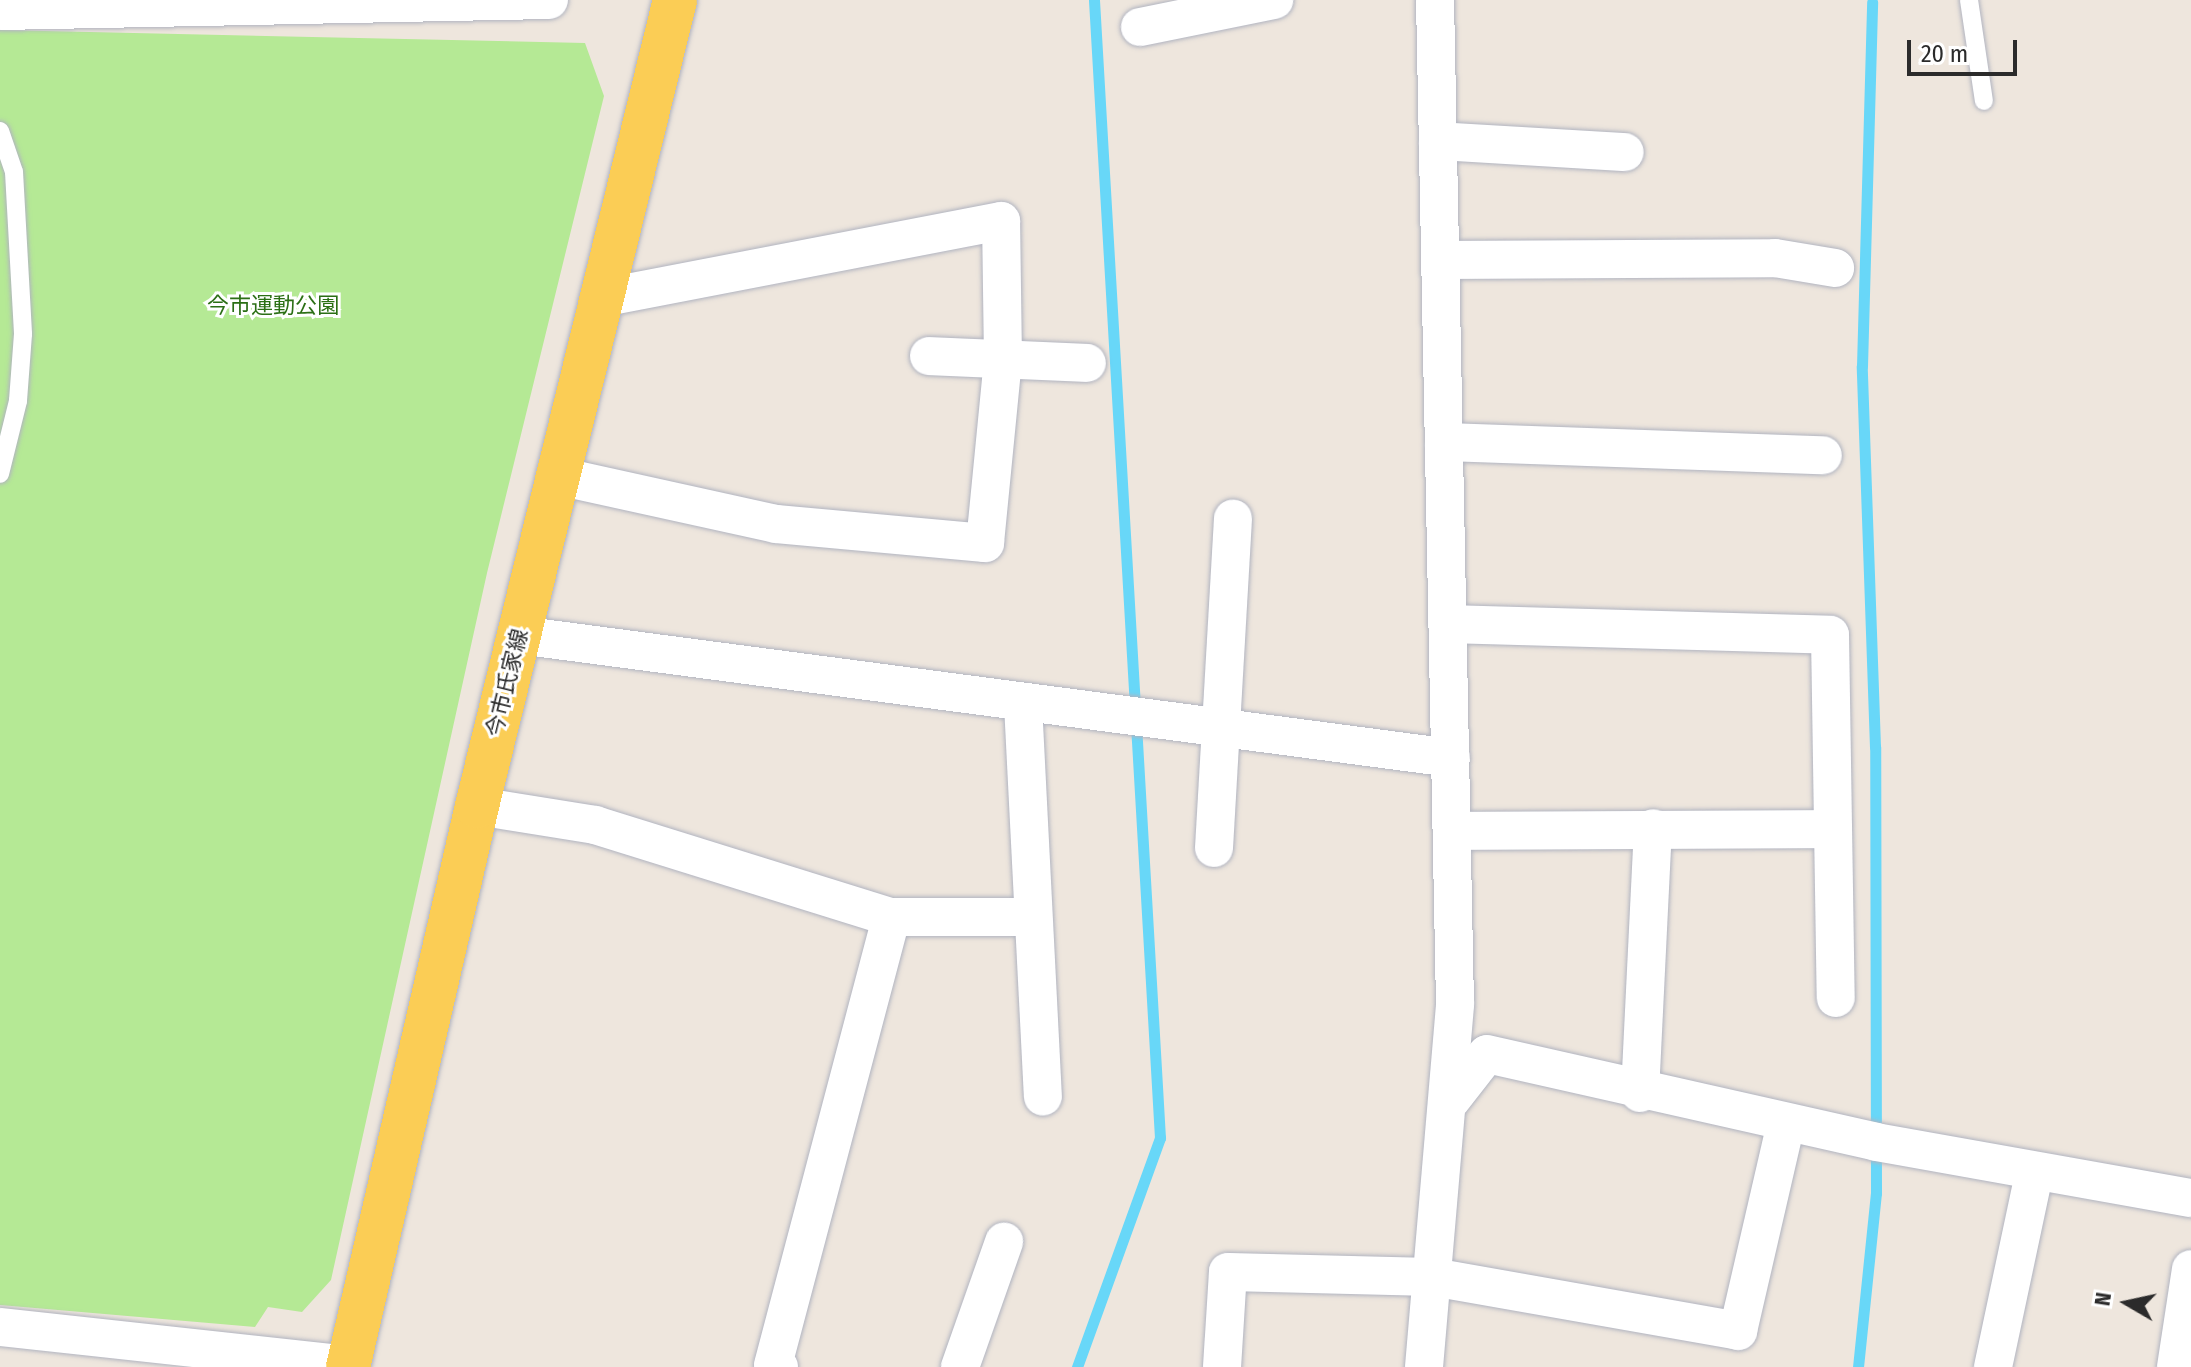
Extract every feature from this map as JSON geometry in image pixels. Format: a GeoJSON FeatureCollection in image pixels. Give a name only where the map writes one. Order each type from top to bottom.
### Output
{"type":"FeatureCollection","features":[{"type":"Feature","properties":{"kind":"main road","name":"今市氏家線"},"geometry":{"type":"LineString","coordinates":[[348,1366],[477,806],[675,0]]}},
{"type":"Feature","properties":{"kind":"street"},"geometry":{"type":"LineString","coordinates":[[0,11],[549,0]]}},
{"type":"Feature","properties":{"kind":"street"},"geometry":{"type":"LineString","coordinates":[[1140,27],[1274,0]]}},
{"type":"Feature","properties":{"kind":"street"},"geometry":{"type":"LineString","coordinates":[[1424,1367],[1451,1100],[1451,758],[1435,0]]}},
{"type":"Feature","properties":{"kind":"street"},"geometry":{"type":"LineString","coordinates":[[1438,141],[1625,152]]}},
{"type":"Feature","properties":{"kind":"street"},"geometry":{"type":"LineString","coordinates":[[558,476],[776,524],[985,543],[1003,360],[1001,221],[602,298]]}},
{"type":"Feature","properties":{"kind":"street"},"geometry":{"type":"LineString","coordinates":[[1440,260],[1775,258],[1835,268]]}},
{"type":"Feature","properties":{"kind":"street"},"geometry":{"type":"LineString","coordinates":[[929,356],[1087,363]]}},
{"type":"Feature","properties":{"kind":"street"},"geometry":{"type":"LineString","coordinates":[[1444,442],[1823,455]]}},
{"type":"Feature","properties":{"kind":"street"},"geometry":{"type":"LineString","coordinates":[[1214,848],[1233,519]]}},
{"type":"Feature","properties":{"kind":"street"},"geometry":{"type":"LineString","coordinates":[[1448,624],[1830,635],[1836,998]]}},
{"type":"Feature","properties":{"kind":"street"},"geometry":{"type":"LineString","coordinates":[[519,635],[1023,704],[1220,724],[1451,758]]}},
{"type":"Feature","properties":{"kind":"street"},"geometry":{"type":"LineString","coordinates":[[1023,704],[1031,917],[1043,1096]]}},
{"type":"Feature","properties":{"kind":"street"},"geometry":{"type":"LineString","coordinates":[[477,806],[595,825],[891,917],[1031,917]]}},
{"type":"Feature","properties":{"kind":"street"},"geometry":{"type":"LineString","coordinates":[[1640,1093],[1653,828]]}},
{"type":"Feature","properties":{"kind":"street"},"geometry":{"type":"LineString","coordinates":[[1452,831],[1831,829]]}},
{"type":"Feature","properties":{"kind":"street"},"geometry":{"type":"LineString","coordinates":[[779,1367],[773,1365],[891,917]]}},
{"type":"Feature","properties":{"kind":"street"},"geometry":{"type":"LineString","coordinates":[[1451,1100],[1487,1054],[1640,1093],[2034,1174],[2191,1198]]}},
{"type":"Feature","properties":{"kind":"street"},"geometry":{"type":"LineString","coordinates":[[1222,1367],[1228,1272],[1433,1277],[1738,1331],[1786,1123]]}},
{"type":"Feature","properties":{"kind":"street"},"geometry":{"type":"LineString","coordinates":[[1993,1367],[2034,1174]]}},
{"type":"Feature","properties":{"kind":"street"},"geometry":{"type":"LineString","coordinates":[[960,1367],[1004,1242]]}},
{"type":"Feature","properties":{"kind":"street"},"geometry":{"type":"LineString","coordinates":[[2176,1367],[2191,1269]]}},
{"type":"Feature","properties":{"kind":"street"},"geometry":{"type":"LineString","coordinates":[[0,1327],[348,1366]]}},
{"type":"Feature","properties":{"kind":"lane"},"geometry":{"type":"LineString","coordinates":[[1969,0],[1984,101]]}},
{"type":"Feature","properties":{"kind":"lane"},"geometry":{"type":"LineString","coordinates":[[0,131],[14,172],[23,334],[18,401],[0,474]]}},
{"type":"Feature","properties":{"kind":"green space","name":"今市運動公園"},"geometry":{"type":"Polygon","coordinates":[[[0,30],[585,43],[604,96],[487,573],[331,1280],[302,1312],[268,1307],[255,1327],[0,1305],[0,30]]]}},
{"type":"Feature","properties":{"kind":"waterway"},"geometry":{"type":"LineString","coordinates":[[1077,1367],[1160,1138],[1094,0]]}},
{"type":"Feature","properties":{"kind":"waterway"},"geometry":{"type":"LineString","coordinates":[[1858,1367],[1876,1193],[1875,747],[1862,366],[1872,2]]}}]}
